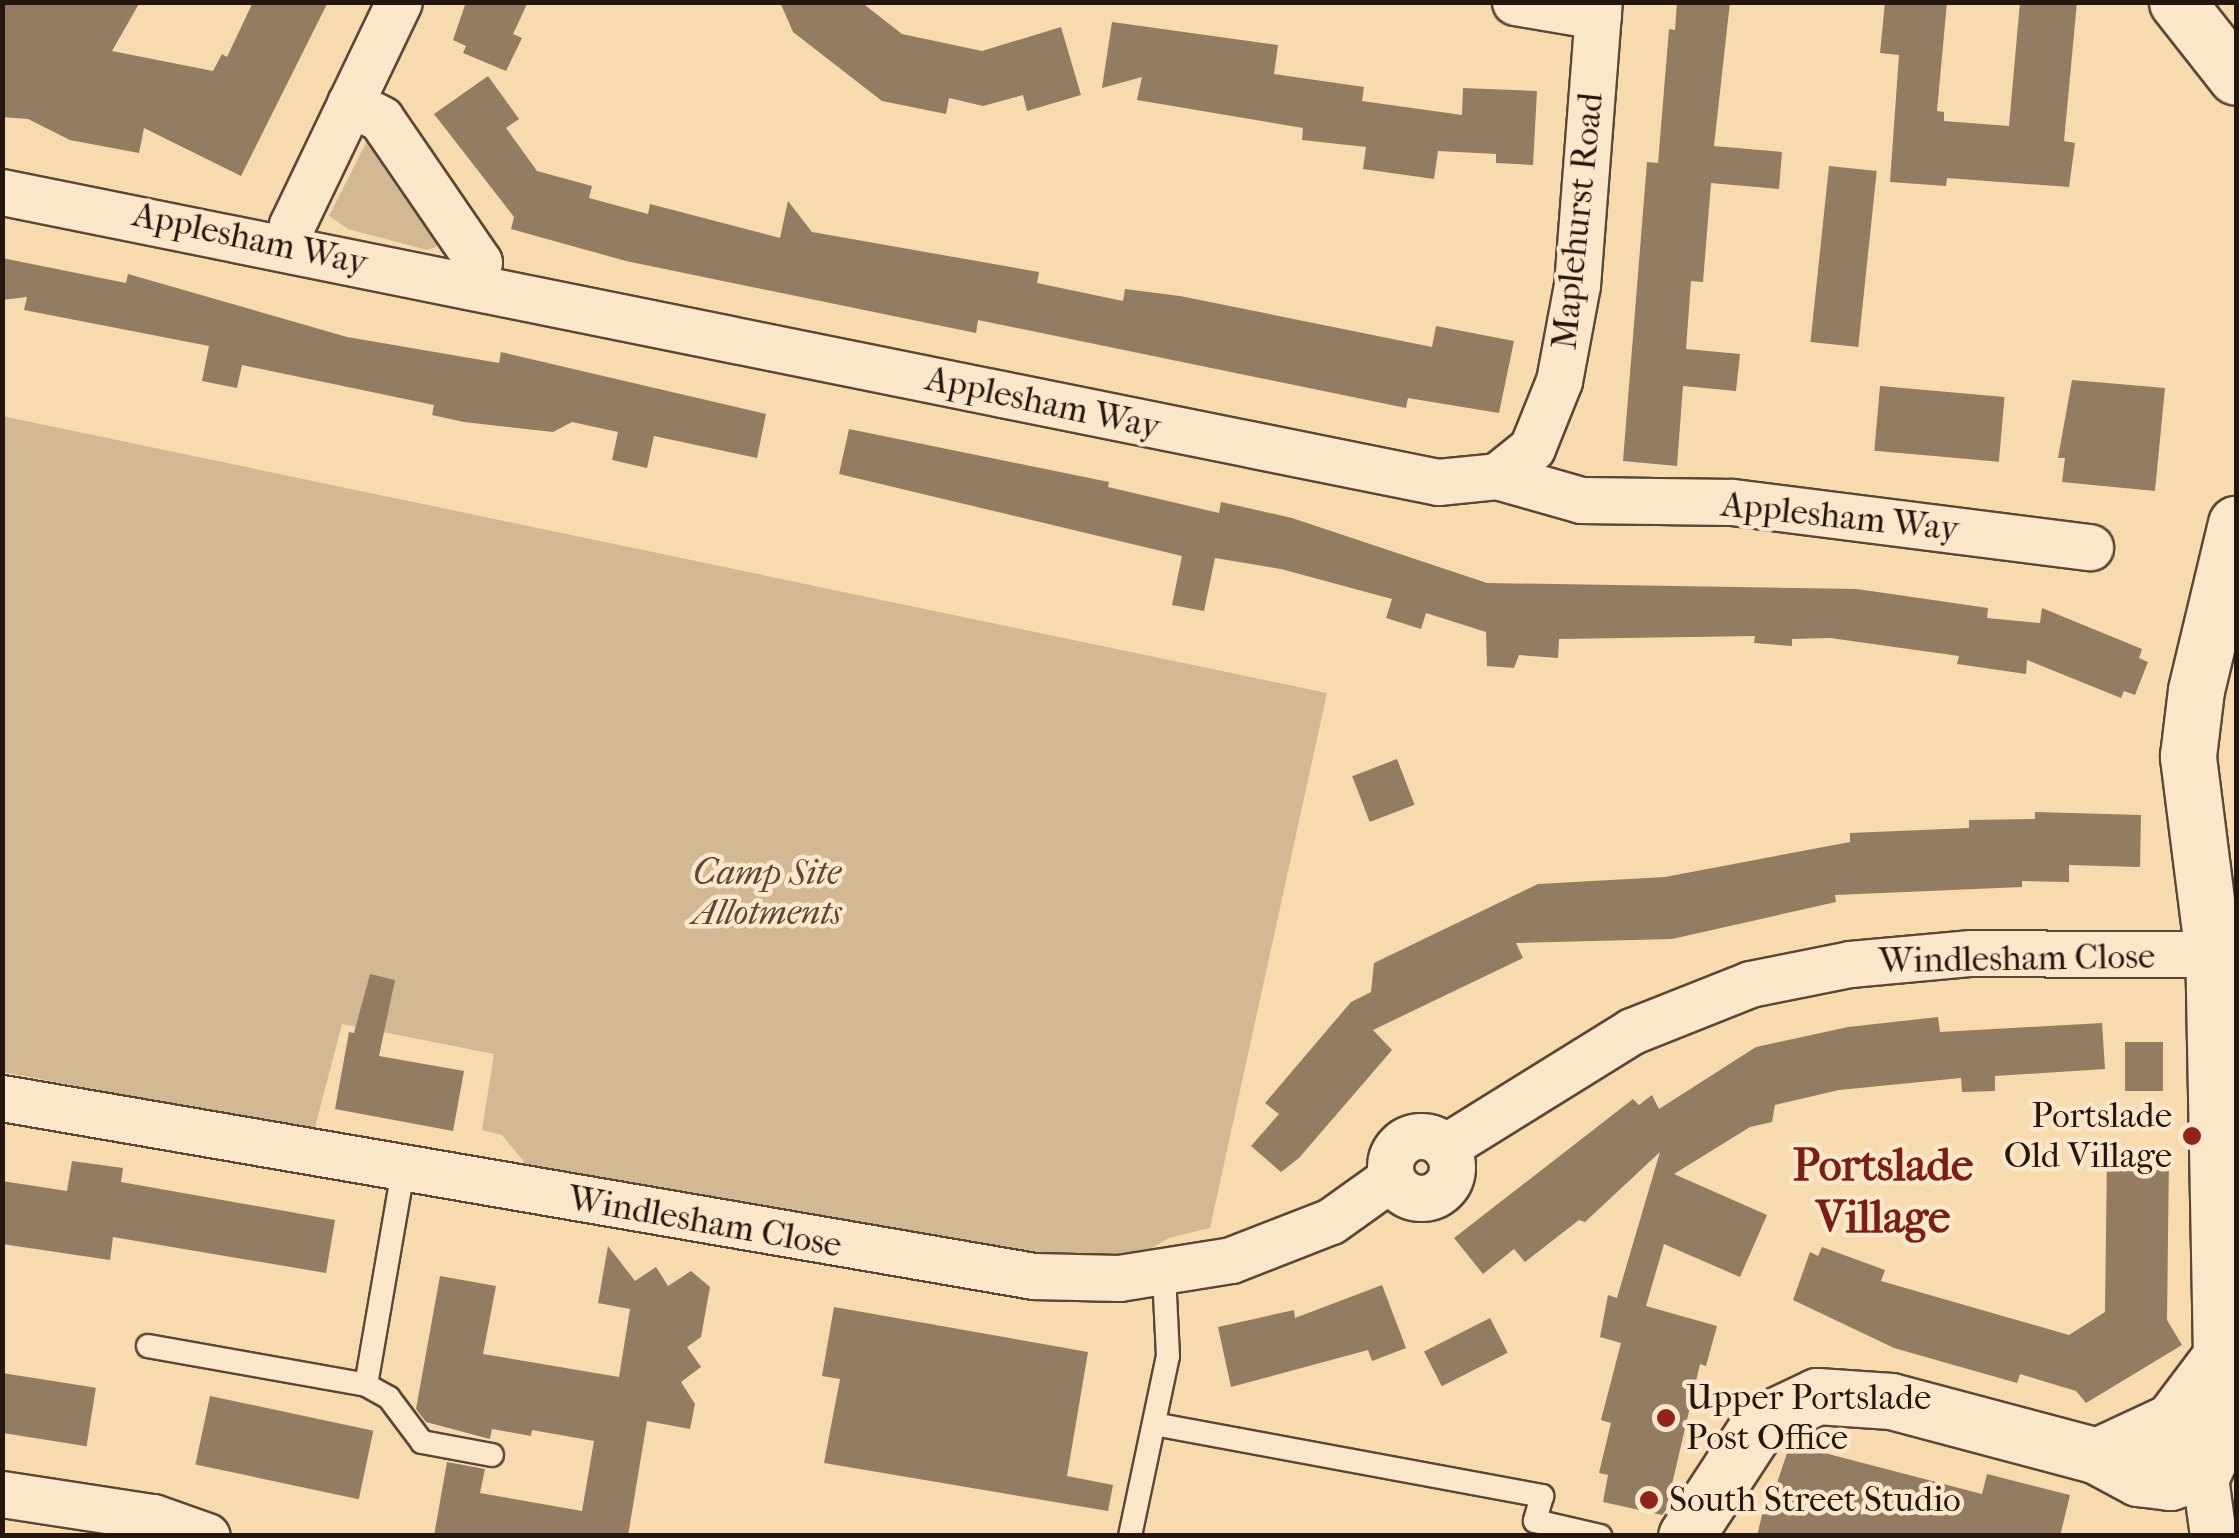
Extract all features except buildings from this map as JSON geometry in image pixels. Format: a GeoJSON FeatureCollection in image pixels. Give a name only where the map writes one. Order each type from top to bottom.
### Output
{"type":"FeatureCollection","features":[{"type":"Feature","properties":{"kind":"street"},"geometry":{"type":"LineString","coordinates":[[288,247],[292,225],[400,2]]}},
{"type":"Feature","properties":{"kind":"street"},"geometry":{"type":"LineString","coordinates":[[1515,2],[1599,9]]}},
{"type":"Feature","properties":{"kind":"street"},"geometry":{"type":"LineString","coordinates":[[2177,2],[2236,78]]}},
{"type":"Feature","properties":{"kind":"street","name":"Maplehurst Road"},"geometry":{"type":"LineString","coordinates":[[1497,476],[1532,448],[1559,380],[1577,285],[1599,9]]}},
{"type":"Feature","properties":{"kind":"street"},"geometry":{"type":"LineString","coordinates":[[350,103],[381,120],[479,262],[474,285]]}},
{"type":"Feature","properties":{"kind":"street","name":"Applesham Way"},"geometry":{"type":"LineString","coordinates":[[2,192],[1438,482],[1497,476],[1581,500],[1732,502],[2090,547]]}},
{"type":"Feature","properties":{"kind":"street"},"geometry":{"type":"LineString","coordinates":[[2213,1536],[2228,1394],[2221,1356],[2225,955],[2188,756],[2196,690],[2236,525]]}},
{"type":"Feature","properties":{"kind":"street","name":"Windlesham Close"},"geometry":{"type":"LineString","coordinates":[[2,1098],[988,1270],[1074,1278],[1164,1273],[1231,1260],[1331,1221],[1391,1178],[1391,1159],[1402,1142],[1429,1137],[1445,1147],[1632,1031],[1750,984],[1850,964],[1972,953],[2225,955]]}},
{"type":"Feature","properties":{"kind":"street"},"geometry":{"type":"LineString","coordinates":[[2097,1456],[2172,1422],[2221,1356]]}},
{"type":"Feature","properties":{"kind":"street"},"geometry":{"type":"LineString","coordinates":[[1686,1536],[1760,1424],[1817,1396],[1891,1401],[2097,1456],[2138,1478],[2170,1482],[2220,1470]]}},
{"type":"Feature","properties":{"kind":"street"},"geometry":{"type":"LineString","coordinates":[[2172,1422],[2220,1470]]}},
{"type":"Feature","properties":{"kind":"street"},"geometry":{"type":"LineString","coordinates":[[2,1494],[153,1517],[206,1536]]}},
{"type":"Feature","properties":{"kind":"lane"},"geometry":{"type":"LineString","coordinates":[[366,1385],[403,1170]]}},
{"type":"Feature","properties":{"kind":"lane"},"geometry":{"type":"LineString","coordinates":[[1130,1536],[1168,1356],[1164,1273]]}},
{"type":"Feature","properties":{"kind":"lane"},"geometry":{"type":"LineString","coordinates":[[148,1346],[366,1385],[389,1398],[422,1442],[492,1455]]}},
{"type":"Feature","properties":{"kind":"lane"},"geometry":{"type":"LineString","coordinates":[[1154,1424],[1542,1496],[1536,1521],[1600,1536]]}},
{"type":"Feature","properties":{"kind":"green space"},"geometry":{"type":"Polygon","coordinates":[[[368,139],[441,240],[436,247],[427,250],[348,229],[329,216],[368,139]]]}},
{"type":"Feature","properties":{"kind":"green space","name":"Camp Site Allotments"},"geometry":{"type":"Polygon","coordinates":[[[2,416],[1327,693],[1210,1228],[1169,1238],[1134,1258],[1047,1255],[529,1168],[502,1135],[482,1130],[494,1054],[342,1024],[314,1131],[3,1072],[2,416]]]}},
{"type":"Feature","properties":{"kind":"place","name":"Portslade Old Village"},"geometry":{"type":"Point","coordinates":[2192,1136]}},
{"type":"Feature","properties":{"kind":"place","name":"Upper Portslade Post Office"},"geometry":{"type":"Point","coordinates":[1666,1418]}},
{"type":"Feature","properties":{"kind":"place","name":"South Street Studio"},"geometry":{"type":"Point","coordinates":[1649,1500]}},
{"type":"Feature","properties":{"kind":"district","name":"Portslade Village"},"geometry":{"type":"Point","coordinates":[1883,1192]}}]}
